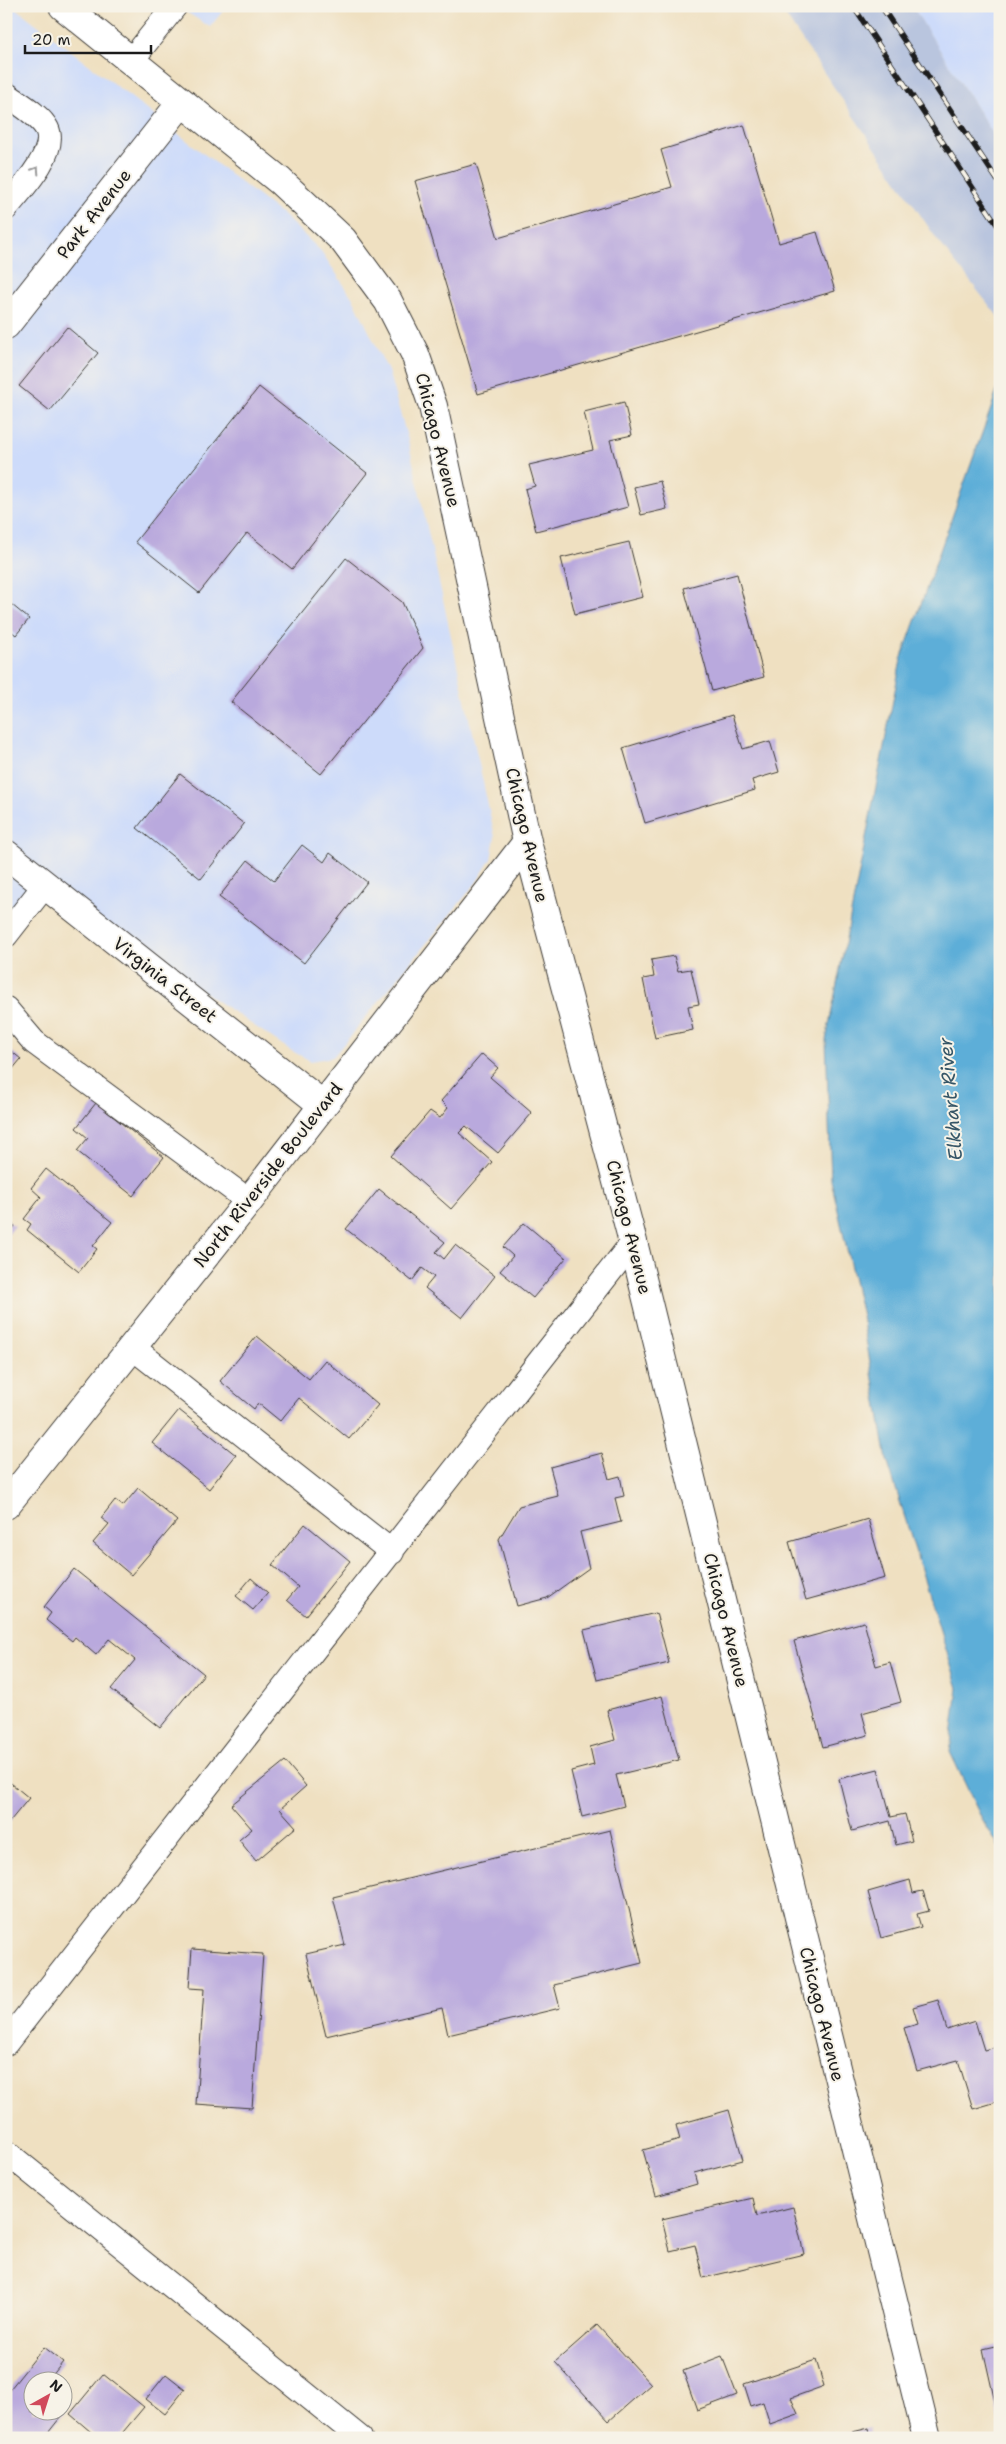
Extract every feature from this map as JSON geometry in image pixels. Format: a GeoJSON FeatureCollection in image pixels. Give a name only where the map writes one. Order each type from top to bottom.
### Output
{"type":"FeatureCollection","features":[{"type":"Feature","properties":{"kind":"street","name":"Chicago Avenue"},"geometry":{"type":"LineString","coordinates":[[63,6],[280,181],[343,240],[388,301],[415,354],[433,406],[527,842],[633,1242],[927,2438]]}},
{"type":"Feature","properties":{"kind":"street","name":"Park Avenue"},"geometry":{"type":"LineString","coordinates":[[6,325],[182,103]]}},
{"type":"Feature","properties":{"kind":"street","name":"North Riverside Boulevard"},"geometry":{"type":"LineString","coordinates":[[6,1505],[249,1201],[527,842]]}},
{"type":"Feature","properties":{"kind":"street","name":"Virginia Street"},"geometry":{"type":"LineString","coordinates":[[6,854],[323,1105]]}},
{"type":"Feature","properties":{"kind":"lane"},"geometry":{"type":"LineString","coordinates":[[131,61],[175,6]]}},
{"type":"Feature","properties":{"kind":"lane"},"geometry":{"type":"LineString","coordinates":[[6,94],[33,114],[47,130],[48,148],[37,170],[6,208]]}},
{"type":"Feature","properties":{"kind":"lane"},"geometry":{"type":"LineString","coordinates":[[6,935],[45,885]]}},
{"type":"Feature","properties":{"kind":"lane"},"geometry":{"type":"LineString","coordinates":[[6,1009],[34,1042],[249,1201]]}},
{"type":"Feature","properties":{"kind":"lane"},"geometry":{"type":"LineString","coordinates":[[6,2043],[633,1242]]}},
{"type":"Feature","properties":{"kind":"lane"},"geometry":{"type":"LineString","coordinates":[[132,1347],[392,1552]]}},
{"type":"Feature","properties":{"kind":"lane"},"geometry":{"type":"LineString","coordinates":[[6,2152],[360,2438]]}},
{"type":"Feature","properties":{"kind":"shaded area"},"geometry":{"type":"Polygon","coordinates":[[[6,6],[13,6],[283,215],[321,251],[354,300],[388,371],[408,440],[495,837],[491,859],[476,883],[333,1057],[311,1061],[290,1050],[45,885],[6,935],[6,6]]]}},
{"type":"Feature","properties":{"kind":"shaded area"},"geometry":{"type":"Polygon","coordinates":[[[177,6],[227,6],[210,27],[177,6]]]}},
{"type":"Feature","properties":{"kind":"shaded area"},"geometry":{"type":"Polygon","coordinates":[[[779,6],[912,6],[1000,145],[1000,319],[936,238],[779,6]]]}},
{"type":"Feature","properties":{"kind":"shaded area"},"geometry":{"type":"Polygon","coordinates":[[[912,6],[1000,6],[1000,145],[912,6]]]}},
{"type":"Feature","properties":{"kind":"water","name":"Elkhart River"},"geometry":{"type":"Polygon","coordinates":[[[1000,383],[1000,1849],[980,1815],[950,1752],[958,1688],[887,1460],[862,1316],[831,1180],[826,1040],[901,660],[1000,383]]]}},
{"type":"Feature","properties":{"kind":"building"},"geometry":{"type":"Polygon","coordinates":[[[744,125],[779,243],[817,232],[835,291],[478,394],[415,181],[476,164],[498,238],[672,187],[661,150],[744,125]]]}},
{"type":"Feature","properties":{"kind":"building"},"geometry":{"type":"Polygon","coordinates":[[[67,327],[98,353],[50,411],[19,386],[67,327]]]}},
{"type":"Feature","properties":{"kind":"building"},"geometry":{"type":"Polygon","coordinates":[[[259,387],[367,473],[292,569],[247,533],[199,593],[135,542],[259,387]]]}},
{"type":"Feature","properties":{"kind":"building"},"geometry":{"type":"Polygon","coordinates":[[[624,402],[632,435],[610,440],[628,507],[536,531],[525,489],[535,486],[529,465],[593,450],[584,412],[624,402]]]}},
{"type":"Feature","properties":{"kind":"building"},"geometry":{"type":"Polygon","coordinates":[[[660,481],[667,509],[641,515],[634,487],[660,481]]]}},
{"type":"Feature","properties":{"kind":"building"},"geometry":{"type":"Polygon","coordinates":[[[629,542],[643,597],[575,614],[561,558],[629,542]]]}},
{"type":"Feature","properties":{"kind":"building"},"geometry":{"type":"Polygon","coordinates":[[[346,558],[402,602],[423,648],[321,774],[231,702],[346,558]]]}},
{"type":"Feature","properties":{"kind":"building"},"geometry":{"type":"Polygon","coordinates":[[[737,574],[764,677],[712,691],[684,588],[737,574]]]}},
{"type":"Feature","properties":{"kind":"building"},"geometry":{"type":"Polygon","coordinates":[[[6,600],[29,619],[16,635],[6,627],[6,600]]]}},
{"type":"Feature","properties":{"kind":"building"},"geometry":{"type":"Polygon","coordinates":[[[732,715],[743,749],[770,741],[779,772],[752,780],[755,790],[645,823],[623,748],[732,715]]]}},
{"type":"Feature","properties":{"kind":"building"},"geometry":{"type":"Polygon","coordinates":[[[180,774],[244,824],[201,879],[137,828],[180,774]]]}},
{"type":"Feature","properties":{"kind":"building"},"geometry":{"type":"Polygon","coordinates":[[[302,845],[324,862],[330,853],[367,882],[304,963],[219,897],[248,860],[274,881],[302,845]]]}},
{"type":"Feature","properties":{"kind":"building"},"geometry":{"type":"Polygon","coordinates":[[[674,956],[678,971],[691,969],[699,1004],[688,1006],[693,1030],[655,1038],[643,979],[654,977],[651,960],[674,956]]]}},
{"type":"Feature","properties":{"kind":"building"},"geometry":{"type":"Polygon","coordinates":[[[6,1047],[21,1059],[6,1077],[6,1047]]]}},
{"type":"Feature","properties":{"kind":"building"},"geometry":{"type":"Polygon","coordinates":[[[482,1054],[498,1068],[490,1077],[532,1113],[498,1153],[466,1126],[459,1133],[492,1162],[451,1209],[391,1156],[430,1111],[440,1118],[448,1108],[441,1101],[482,1054]]]}},
{"type":"Feature","properties":{"kind":"building"},"geometry":{"type":"Polygon","coordinates":[[[96,1103],[164,1157],[133,1196],[77,1151],[88,1138],[76,1128],[96,1103]]]}},
{"type":"Feature","properties":{"kind":"building"},"geometry":{"type":"Polygon","coordinates":[[[46,1169],[112,1222],[93,1246],[97,1249],[79,1272],[27,1230],[31,1224],[24,1219],[41,1197],[31,1188],[46,1169]]]}},
{"type":"Feature","properties":{"kind":"building"},"geometry":{"type":"Polygon","coordinates":[[[379,1189],[445,1242],[436,1252],[444,1259],[455,1245],[495,1276],[462,1318],[425,1288],[434,1277],[422,1268],[412,1281],[346,1229],[379,1189]]]}},
{"type":"Feature","properties":{"kind":"building"},"geometry":{"type":"Polygon","coordinates":[[[6,1220],[15,1226],[6,1237],[6,1220]]]}},
{"type":"Feature","properties":{"kind":"building"},"geometry":{"type":"Polygon","coordinates":[[[524,1223],[566,1258],[533,1298],[500,1271],[513,1256],[503,1247],[524,1223]]]}},
{"type":"Feature","properties":{"kind":"building"},"geometry":{"type":"Polygon","coordinates":[[[257,1336],[309,1379],[325,1360],[378,1405],[349,1439],[299,1398],[280,1421],[258,1403],[254,1409],[220,1381],[257,1336]]]}},
{"type":"Feature","properties":{"kind":"building"},"geometry":{"type":"Polygon","coordinates":[[[179,1410],[236,1455],[209,1489],[152,1443],[179,1410]]]}},
{"type":"Feature","properties":{"kind":"building"},"geometry":{"type":"Polygon","coordinates":[[[602,1453],[609,1479],[620,1476],[624,1496],[615,1498],[621,1522],[580,1532],[589,1568],[547,1598],[517,1606],[499,1539],[519,1506],[558,1496],[550,1467],[602,1453]]]}},
{"type":"Feature","properties":{"kind":"building"},"geometry":{"type":"Polygon","coordinates":[[[138,1488],[177,1521],[131,1575],[93,1543],[109,1524],[101,1518],[115,1500],[123,1506],[138,1488]]]}},
{"type":"Feature","properties":{"kind":"building"},"geometry":{"type":"Polygon","coordinates":[[[868,1519],[885,1578],[806,1600],[789,1542],[868,1519]]]}},
{"type":"Feature","properties":{"kind":"building"},"geometry":{"type":"Polygon","coordinates":[[[305,1524],[350,1561],[306,1616],[287,1600],[298,1587],[272,1565],[305,1524]]]}},
{"type":"Feature","properties":{"kind":"building"},"geometry":{"type":"Polygon","coordinates":[[[74,1569],[204,1674],[160,1728],[111,1689],[135,1660],[109,1639],[96,1655],[75,1637],[72,1641],[46,1620],[51,1613],[44,1607],[74,1569]]]}},
{"type":"Feature","properties":{"kind":"building"},"geometry":{"type":"Polygon","coordinates":[[[251,1578],[268,1593],[253,1610],[236,1596],[251,1578]]]}},
{"type":"Feature","properties":{"kind":"building"},"geometry":{"type":"Polygon","coordinates":[[[656,1613],[669,1663],[597,1680],[584,1630],[656,1613]]]}},
{"type":"Feature","properties":{"kind":"building"},"geometry":{"type":"Polygon","coordinates":[[[864,1622],[876,1666],[890,1662],[901,1702],[862,1713],[868,1735],[823,1747],[794,1641],[864,1622]]]}},
{"type":"Feature","properties":{"kind":"building"},"geometry":{"type":"Polygon","coordinates":[[[662,1696],[679,1760],[616,1775],[624,1806],[582,1817],[571,1771],[594,1765],[590,1747],[615,1740],[607,1710],[662,1696]]]}},
{"type":"Feature","properties":{"kind":"building"},"geometry":{"type":"Polygon","coordinates":[[[285,1761],[306,1786],[280,1809],[296,1827],[256,1861],[239,1840],[252,1829],[231,1805],[285,1761]]]}},
{"type":"Feature","properties":{"kind":"building"},"geometry":{"type":"Polygon","coordinates":[[[878,1769],[891,1817],[905,1814],[912,1841],[896,1845],[890,1821],[852,1831],[839,1779],[878,1769]]]}},
{"type":"Feature","properties":{"kind":"building"},"geometry":{"type":"Polygon","coordinates":[[[6,1779],[29,1798],[6,1826],[6,1779]]]}},
{"type":"Feature","properties":{"kind":"building"},"geometry":{"type":"Polygon","coordinates":[[[610,1830],[642,1963],[554,1985],[560,2008],[448,2035],[442,2008],[326,2036],[306,1954],[345,1945],[333,1897],[610,1830]]]}},
{"type":"Feature","properties":{"kind":"building"},"geometry":{"type":"Polygon","coordinates":[[[910,1880],[913,1893],[923,1891],[929,1911],[917,1914],[921,1927],[881,1938],[868,1892],[910,1880]]]}},
{"type":"Feature","properties":{"kind":"building"},"geometry":{"type":"Polygon","coordinates":[[[192,1949],[263,1954],[252,2108],[196,2104],[204,1989],[189,1988],[192,1949]]]}},
{"type":"Feature","properties":{"kind":"building"},"geometry":{"type":"Polygon","coordinates":[[[938,2000],[947,2030],[975,2021],[984,2050],[1000,2046],[1000,2101],[973,2109],[958,2060],[917,2071],[904,2028],[918,2024],[913,2007],[938,2000]]]}},
{"type":"Feature","properties":{"kind":"building"},"geometry":{"type":"Polygon","coordinates":[[[729,2110],[743,2160],[694,2173],[697,2184],[656,2196],[643,2150],[680,2140],[676,2125],[729,2110]]]}},
{"type":"Feature","properties":{"kind":"building"},"geometry":{"type":"Polygon","coordinates":[[[753,2198],[757,2216],[793,2207],[804,2254],[703,2278],[695,2245],[670,2251],[662,2219],[753,2198]]]}},
{"type":"Feature","properties":{"kind":"building"},"geometry":{"type":"Polygon","coordinates":[[[597,2325],[651,2384],[609,2421],[555,2362],[597,2325]]]}},
{"type":"Feature","properties":{"kind":"building"},"geometry":{"type":"Polygon","coordinates":[[[1000,2345],[1000,2420],[999,2420],[983,2349],[1000,2345]]]}},
{"type":"Feature","properties":{"kind":"building"},"geometry":{"type":"Polygon","coordinates":[[[44,2347],[63,2362],[55,2372],[24,2372],[44,2347]]]}},
{"type":"Feature","properties":{"kind":"building"},"geometry":{"type":"Polygon","coordinates":[[[722,2356],[737,2395],[697,2410],[683,2371],[722,2356]]]}},
{"type":"Feature","properties":{"kind":"building"},"geometry":{"type":"Polygon","coordinates":[[[816,2360],[824,2386],[791,2398],[798,2414],[770,2424],[763,2402],[751,2406],[744,2384],[816,2360]]]}},
{"type":"Feature","properties":{"kind":"building"},"geometry":{"type":"Polygon","coordinates":[[[22,2374],[22,2422],[57,2422],[44,2438],[6,2438],[6,2429],[11,2424],[6,2420],[6,2394],[22,2374]]]}},
{"type":"Feature","properties":{"kind":"building"},"geometry":{"type":"Polygon","coordinates":[[[103,2374],[144,2407],[118,2438],[98,2438],[72,2416],[72,2412],[103,2374]]]}},
{"type":"Feature","properties":{"kind":"building"},"geometry":{"type":"Polygon","coordinates":[[[166,2374],[185,2389],[165,2414],[146,2399],[166,2374]]]}},
{"type":"Feature","properties":{"kind":"building"},"geometry":{"type":"Polygon","coordinates":[[[869,2428],[871,2438],[832,2438],[832,2437],[869,2428]]]}},
{"type":"Feature","properties":{"kind":"railway"},"geometry":{"type":"LineString","coordinates":[[853,6],[1000,229]]}},
{"type":"Feature","properties":{"kind":"railway"},"geometry":{"type":"LineString","coordinates":[[881,6],[1000,184]]}}]}
